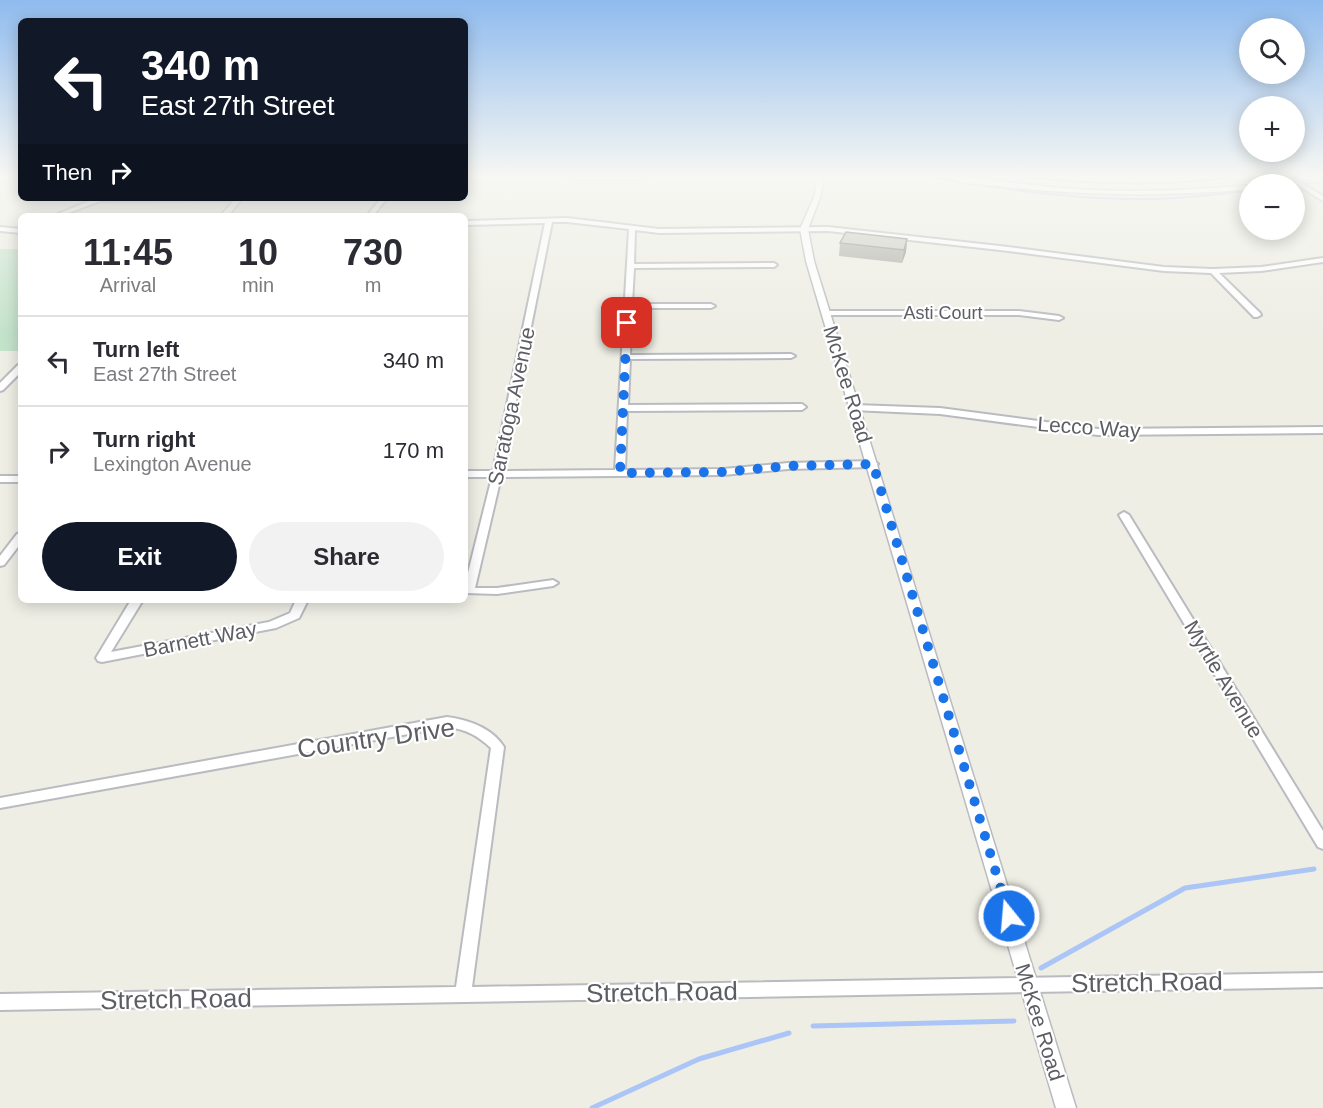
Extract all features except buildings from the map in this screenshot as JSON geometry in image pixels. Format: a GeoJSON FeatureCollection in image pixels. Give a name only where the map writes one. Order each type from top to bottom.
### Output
{"type":"FeatureCollection","features":[{"type":"Feature","properties":{"kind":"street"},"geometry":{"type":"LineString","coordinates":[[0,229],[18,231]]}},
{"type":"Feature","properties":{"kind":"street","name":"Saratoga Avenue"},"geometry":{"type":"LineString","coordinates":[[547,229],[497,474],[469,591],[497,591],[553,583]]}},
{"type":"Feature","properties":{"kind":"street"},"geometry":{"type":"LineString","coordinates":[[625,229],[838,230],[1164,269],[1213,271],[1261,269],[1323,260]]}},
{"type":"Feature","properties":{"kind":"street","name":"McKee Road"},"geometry":{"type":"LineString","coordinates":[[804,229],[810,261],[1066,1108]]}},
{"type":"Feature","properties":{"kind":"street"},"geometry":{"type":"LineString","coordinates":[[620,473],[632,230]]}},
{"type":"Feature","properties":{"kind":"street"},"geometry":{"type":"LineString","coordinates":[[630,266],[774,265]]}},
{"type":"Feature","properties":{"kind":"street"},"geometry":{"type":"LineString","coordinates":[[1213,271],[1257,315]]}},
{"type":"Feature","properties":{"kind":"street"},"geometry":{"type":"LineString","coordinates":[[628,306],[711,306]]}},
{"type":"Feature","properties":{"kind":"street","name":"Asti Court"},"geometry":{"type":"LineString","coordinates":[[826,313],[1019,313],[1059,318]]}},
{"type":"Feature","properties":{"kind":"street"},"geometry":{"type":"LineString","coordinates":[[626,357],[790,356]]}},
{"type":"Feature","properties":{"kind":"street"},"geometry":{"type":"LineString","coordinates":[[0,388],[18,370]]}},
{"type":"Feature","properties":{"kind":"street"},"geometry":{"type":"LineString","coordinates":[[623,408],[802,407]]}},
{"type":"Feature","properties":{"kind":"street","name":"Lecco Way"},"geometry":{"type":"LineString","coordinates":[[855,408],[952,412],[1098,432],[1323,430]]}},
{"type":"Feature","properties":{"kind":"street"},"geometry":{"type":"LineString","coordinates":[[468,474],[723,472],[797,466],[873,464]]}},
{"type":"Feature","properties":{"kind":"street"},"geometry":{"type":"LineString","coordinates":[[0,479],[18,479]]}},
{"type":"Feature","properties":{"kind":"street","name":"Myrtle Avenue"},"geometry":{"type":"LineString","coordinates":[[1124,515],[1323,843]]}},
{"type":"Feature","properties":{"kind":"street"},"geometry":{"type":"LineString","coordinates":[[0,563],[18,540]]}},
{"type":"Feature","properties":{"kind":"street","name":"Barnett Way"},"geometry":{"type":"LineString","coordinates":[[134,603],[102,658],[272,625],[295,615],[301,603]]}},
{"type":"Feature","properties":{"kind":"street","name":"Country Drive"},"geometry":{"type":"LineString","coordinates":[[0,803],[447,722],[463,724],[480,730],[498,747],[463,995]]}},
{"type":"Feature","properties":{"kind":"street","name":"Stretch Road"},"geometry":{"type":"LineString","coordinates":[[0,1002],[1323,981]]}},
{"type":"Feature","properties":{"kind":"green space"},"geometry":{"type":"Polygon","coordinates":[[[0,249],[18,249],[18,351],[0,351],[0,249]]]}},
{"type":"Feature","properties":{"kind":"waterway"},"geometry":{"type":"LineString","coordinates":[[1041,968],[1185,888],[1314,869]]}},
{"type":"Feature","properties":{"kind":"waterway"},"geometry":{"type":"LineString","coordinates":[[813,1026],[1014,1021]]}},
{"type":"Feature","properties":{"kind":"waterway"},"geometry":{"type":"LineString","coordinates":[[592,1108],[699,1059],[789,1033]]}},
{"type":"Feature","properties":{"kind":"route"},"geometry":{"type":"LineString","coordinates":[[627,323],[620,473],[723,472],[788,466],[873,464],[1009,916]]}}]}
